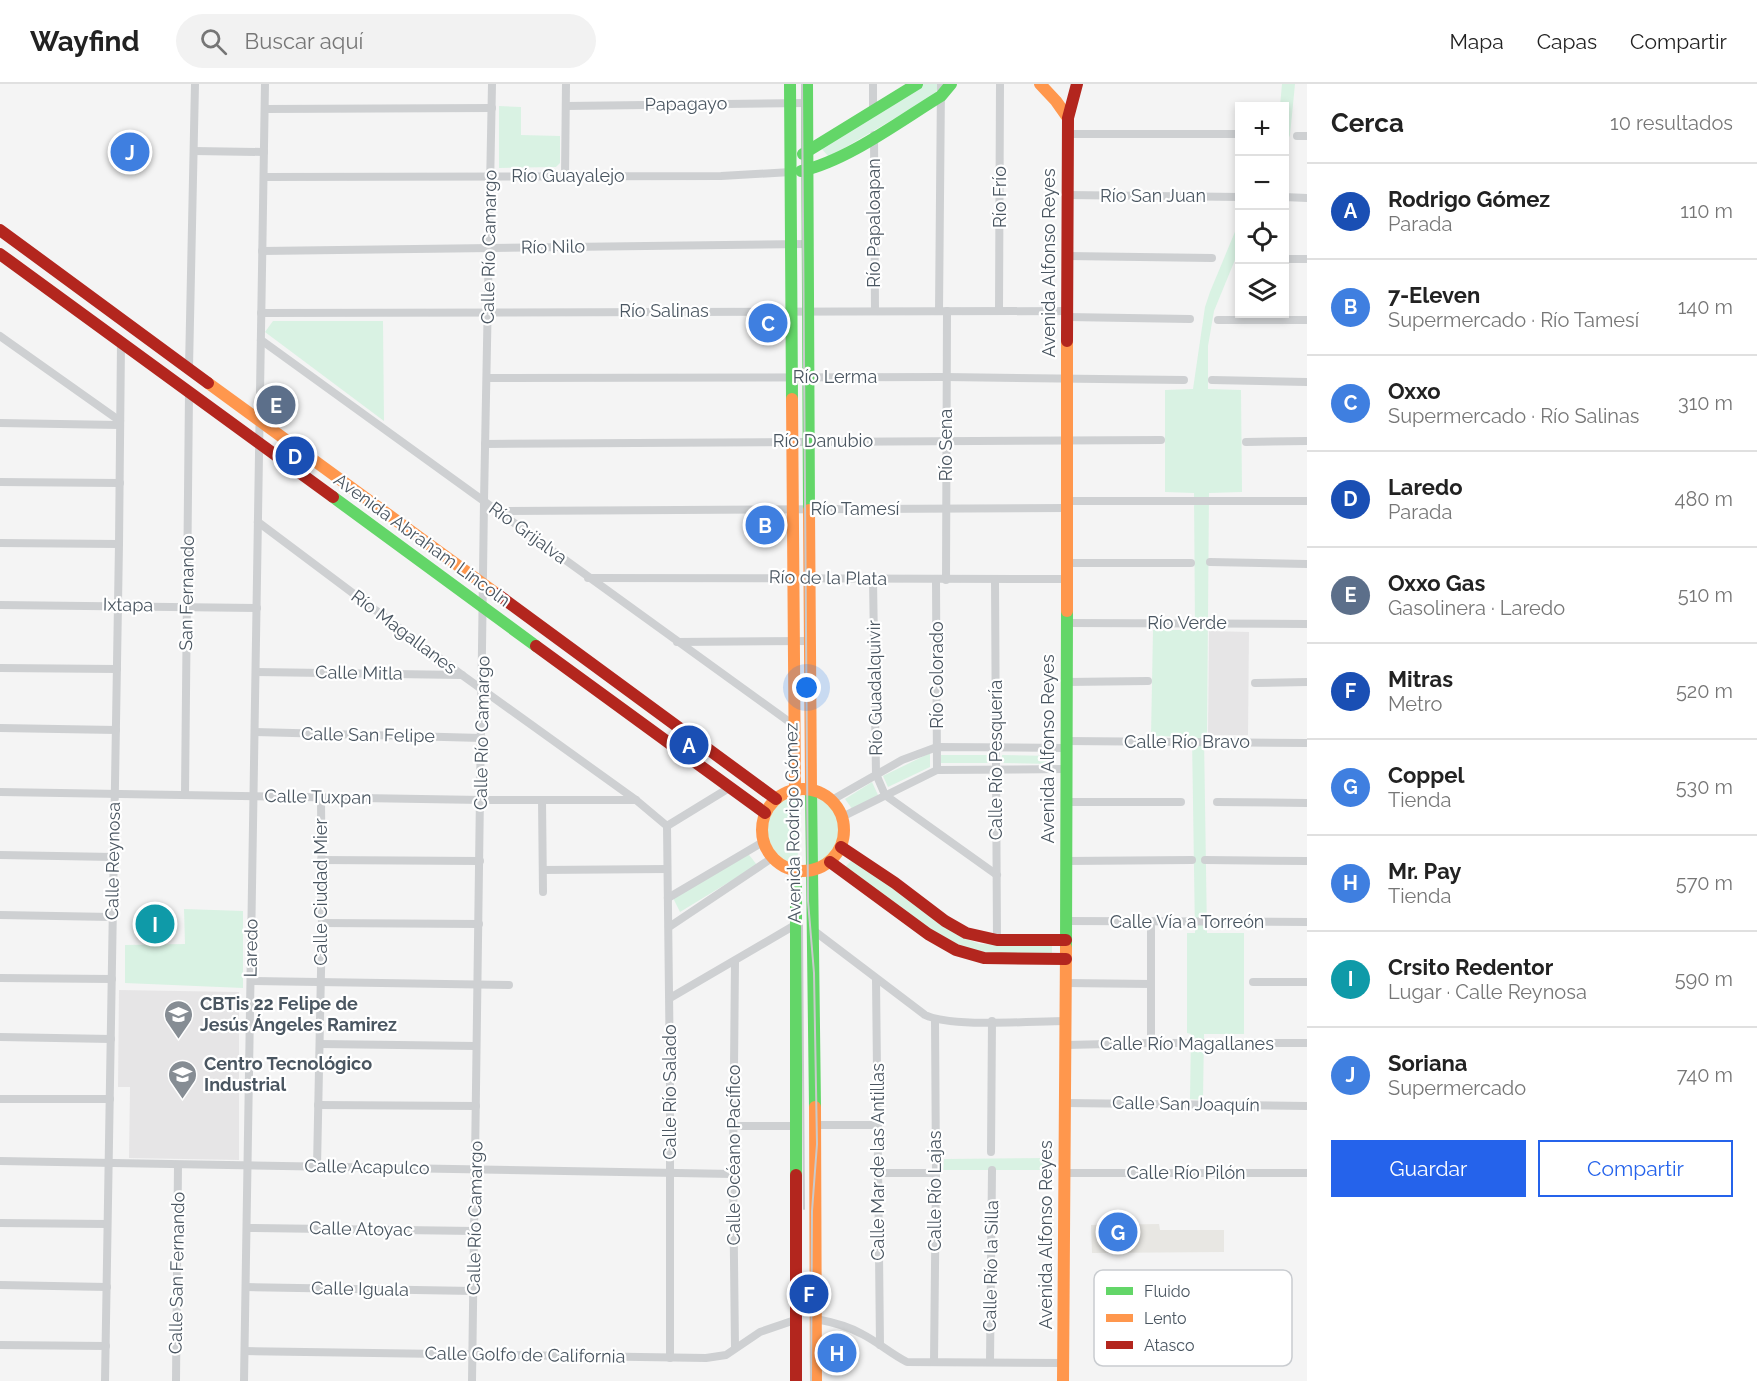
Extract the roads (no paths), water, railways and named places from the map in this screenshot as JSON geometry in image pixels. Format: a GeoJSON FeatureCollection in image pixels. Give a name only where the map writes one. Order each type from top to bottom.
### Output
{"type":"FeatureCollection","features":[{"type":"Feature","properties":{"kind":"main road","name":"Avenida Rodrigo Gómez"},"geometry":{"type":"LineString","coordinates":[[790,84],[794,377],[795,789]]}},
{"type":"Feature","properties":{"kind":"main road","name":"Avenida Rodrigo Gómez"},"geometry":{"type":"LineString","coordinates":[[807,84],[816,1381]]}},
{"type":"Feature","properties":{"kind":"main road"},"geometry":{"type":"LineString","coordinates":[[791,167],[807,151],[917,84]]}},
{"type":"Feature","properties":{"kind":"main road"},"geometry":{"type":"LineString","coordinates":[[791,167],[807,170],[839,158],[951,84]]}},
{"type":"Feature","properties":{"kind":"main road"},"geometry":{"type":"LineString","coordinates":[[1040,84],[1068,117]]}},
{"type":"Feature","properties":{"kind":"main road","name":"Avenida Alfonso Reyes"},"geometry":{"type":"LineString","coordinates":[[1063,1381],[1067,802],[1067,195],[1068,117],[1077,84]]}},
{"type":"Feature","properties":{"kind":"main road"},"geometry":{"type":"LineString","coordinates":[[0,248],[5,242],[2,232]]}},
{"type":"Feature","properties":{"kind":"main road"},"geometry":{"type":"LineString","coordinates":[[2,232],[776,799]]}},
{"type":"Feature","properties":{"kind":"main road"},"geometry":{"type":"LineString","coordinates":[[4,257],[15,249],[24,249]]}},
{"type":"Feature","properties":{"kind":"main road","name":"Avenida Abraham Lincoln"},"geometry":{"type":"LineString","coordinates":[[4,257],[765,813]]}},
{"type":"Feature","properties":{"kind":"main road"},"geometry":{"type":"LineString","coordinates":[[795,789],[811,789],[822,793],[832,800],[842,817],[844,836],[841,847],[830,862],[812,870],[796,871],[779,864],[772,858],[763,842],[762,823],[765,813],[776,799],[795,789]]}},
{"type":"Feature","properties":{"kind":"main road"},"geometry":{"type":"LineString","coordinates":[[841,847],[956,928],[978,937],[997,940],[1066,940]]}},
{"type":"Feature","properties":{"kind":"main road"},"geometry":{"type":"LineString","coordinates":[[830,862],[928,934],[956,950],[984,958],[1066,959]]}},
{"type":"Feature","properties":{"kind":"main road","name":"Avenida Rodrigo Gómez"},"geometry":{"type":"LineString","coordinates":[[796,871],[796,1381]]}},
{"type":"Feature","properties":{"kind":"street"},"geometry":{"type":"LineString","coordinates":[[189,368],[195,84]]}},
{"type":"Feature","properties":{"kind":"street","name":"Laredo"},"geometry":{"type":"LineString","coordinates":[[244,1381],[265,84]]}},
{"type":"Feature","properties":{"kind":"street","name":"Calle Río Camargo"},"geometry":{"type":"LineString","coordinates":[[472,1381],[492,84]]}},
{"type":"Feature","properties":{"kind":"street"},"geometry":{"type":"LineString","coordinates":[[565,176],[566,84]]}},
{"type":"Feature","properties":{"kind":"street"},"geometry":{"type":"LineString","coordinates":[[873,84],[873,109]]}},
{"type":"Feature","properties":{"kind":"street","name":"Río Frío"},"geometry":{"type":"LineString","coordinates":[[999,311],[1000,84]]}},
{"type":"Feature","properties":{"kind":"street","name":"Río Sena"},"geometry":{"type":"LineString","coordinates":[[941,90],[946,508],[941,580]]}},
{"type":"Feature","properties":{"kind":"street","name":"Papagayo"},"geometry":{"type":"LineString","coordinates":[[566,106],[807,103]]}},
{"type":"Feature","properties":{"kind":"street"},"geometry":{"type":"LineString","coordinates":[[265,109],[492,108]]}},
{"type":"Feature","properties":{"kind":"street"},"geometry":{"type":"LineString","coordinates":[[1068,134],[1235,135]]}},
{"type":"Feature","properties":{"kind":"street","name":"Río Papaloapan"},"geometry":{"type":"LineString","coordinates":[[874,135],[875,311]]}},
{"type":"Feature","properties":{"kind":"street"},"geometry":{"type":"LineString","coordinates":[[194,151],[264,152]]}},
{"type":"Feature","properties":{"kind":"street","name":"Río Guayalejo"},"geometry":{"type":"LineString","coordinates":[[264,177],[765,174],[791,167]]}},
{"type":"Feature","properties":{"kind":"street","name":"Río San Juan"},"geometry":{"type":"LineString","coordinates":[[1067,195],[1235,196]]}},
{"type":"Feature","properties":{"kind":"street"},"geometry":{"type":"LineString","coordinates":[[1289,197],[1307,198]]}},
{"type":"Feature","properties":{"kind":"street","name":"Río Nilo"},"geometry":{"type":"LineString","coordinates":[[262,251],[807,244]]}},
{"type":"Feature","properties":{"kind":"street"},"geometry":{"type":"LineString","coordinates":[[1067,256],[1212,258]]}},
{"type":"Feature","properties":{"kind":"street"},"geometry":{"type":"LineString","coordinates":[[1289,259],[1307,259]]}},
{"type":"Feature","properties":{"kind":"street","name":"Río Salinas"},"geometry":{"type":"LineString","coordinates":[[261,313],[999,311],[1190,319]]}},
{"type":"Feature","properties":{"kind":"street"},"geometry":{"type":"LineString","coordinates":[[1218,320],[1307,320]]}},
{"type":"Feature","properties":{"kind":"street"},"geometry":{"type":"LineString","coordinates":[[0,336],[120,423]]}},
{"type":"Feature","properties":{"kind":"street","name":"Río Grijalva"},"geometry":{"type":"LineString","coordinates":[[261,340],[795,726]]}},
{"type":"Feature","properties":{"kind":"street","name":"Calle Reynosa"},"geometry":{"type":"LineString","coordinates":[[105,1381],[121,342]]}},
{"type":"Feature","properties":{"kind":"street","name":"Río Lerma"},"geometry":{"type":"LineString","coordinates":[[487,378],[945,377],[1184,380]]}},
{"type":"Feature","properties":{"kind":"street"},"geometry":{"type":"LineString","coordinates":[[1212,380],[1307,382]]}},
{"type":"Feature","properties":{"kind":"street","name":"San Fernando"},"geometry":{"type":"LineString","coordinates":[[185,794],[189,393]]}},
{"type":"Feature","properties":{"kind":"street"},"geometry":{"type":"LineString","coordinates":[[0,423],[120,423]]}},
{"type":"Feature","properties":{"kind":"street","name":"Río Danubio"},"geometry":{"type":"LineString","coordinates":[[485,444],[1161,440]]}},
{"type":"Feature","properties":{"kind":"street"},"geometry":{"type":"LineString","coordinates":[[1246,442],[1307,441]]}},
{"type":"Feature","properties":{"kind":"street"},"geometry":{"type":"LineString","coordinates":[[0,482],[120,483]]}},
{"type":"Feature","properties":{"kind":"street","name":"Río Tamesí"},"geometry":{"type":"LineString","coordinates":[[499,511],[946,508],[1307,501]]}},
{"type":"Feature","properties":{"kind":"street","name":"Río Magallanes"},"geometry":{"type":"LineString","coordinates":[[258,522],[482,690],[636,800],[667,826]]}},
{"type":"Feature","properties":{"kind":"street"},"geometry":{"type":"LineString","coordinates":[[0,543],[119,544]]}},
{"type":"Feature","properties":{"kind":"street"},"geometry":{"type":"LineString","coordinates":[[1210,562],[1307,564]]}},
{"type":"Feature","properties":{"kind":"street"},"geometry":{"type":"LineString","coordinates":[[1067,563],[1191,563]]}},
{"type":"Feature","properties":{"kind":"street","name":"Río de la Plata"},"geometry":{"type":"LineString","coordinates":[[588,578],[1067,579]]}},
{"type":"Feature","properties":{"kind":"street","name":"Río Guadalquivir"},"geometry":{"type":"LineString","coordinates":[[873,579],[876,774],[885,795]]}},
{"type":"Feature","properties":{"kind":"street","name":"Río Colorado"},"geometry":{"type":"LineString","coordinates":[[937,770],[941,580]]}},
{"type":"Feature","properties":{"kind":"street","name":"Calle Río Pesquería"},"geometry":{"type":"LineString","coordinates":[[995,580],[997,940]]}},
{"type":"Feature","properties":{"kind":"street","name":"Ixtapa"},"geometry":{"type":"LineString","coordinates":[[0,604],[257,608]]}},
{"type":"Feature","properties":{"kind":"street","name":"Río Verde"},"geometry":{"type":"LineString","coordinates":[[1067,622],[1307,624]]}},
{"type":"Feature","properties":{"kind":"street"},"geometry":{"type":"LineString","coordinates":[[676,642],[810,641]]}},
{"type":"Feature","properties":{"kind":"street"},"geometry":{"type":"LineString","coordinates":[[0,668],[117,669]]}},
{"type":"Feature","properties":{"kind":"street","name":"Calle Mitla"},"geometry":{"type":"LineString","coordinates":[[256,672],[462,675]]}},
{"type":"Feature","properties":{"kind":"street"},"geometry":{"type":"LineString","coordinates":[[1067,682],[1149,681]]}},
{"type":"Feature","properties":{"kind":"street"},"geometry":{"type":"LineString","coordinates":[[1255,683],[1307,682]]}},
{"type":"Feature","properties":{"kind":"street"},"geometry":{"type":"LineString","coordinates":[[0,728],[116,730]]}},
{"type":"Feature","properties":{"kind":"street","name":"Calle San Felipe"},"geometry":{"type":"LineString","coordinates":[[255,732],[482,738]]}},
{"type":"Feature","properties":{"kind":"street","name":"Calle Río Bravo"},"geometry":{"type":"LineString","coordinates":[[832,800],[876,774],[918,753],[937,747],[1307,743]]}},
{"type":"Feature","properties":{"kind":"street"},"geometry":{"type":"LineString","coordinates":[[842,817],[937,770],[1067,769]]}},
{"type":"Feature","properties":{"kind":"street"},"geometry":{"type":"LineString","coordinates":[[667,826],[729,788]]}},
{"type":"Feature","properties":{"kind":"street","name":"Calle Tuxpan"},"geometry":{"type":"LineString","coordinates":[[0,792],[321,798],[636,800]]}},
{"type":"Feature","properties":{"kind":"street"},"geometry":{"type":"LineString","coordinates":[[885,795],[997,875]]}},
{"type":"Feature","properties":{"kind":"street","name":"Calle Ciudad Mier"},"geometry":{"type":"LineString","coordinates":[[317,1167],[322,923],[321,798]]}},
{"type":"Feature","properties":{"kind":"street"},"geometry":{"type":"LineString","coordinates":[[542,800],[543,892]]}},
{"type":"Feature","properties":{"kind":"street"},"geometry":{"type":"LineString","coordinates":[[1067,802],[1181,802]]}},
{"type":"Feature","properties":{"kind":"street"},"geometry":{"type":"LineString","coordinates":[[1217,802],[1307,803]]}},
{"type":"Feature","properties":{"kind":"street","name":"Calle Río Salado"},"geometry":{"type":"LineString","coordinates":[[667,826],[670,998],[669,1358]]}},
{"type":"Feature","properties":{"kind":"street"},"geometry":{"type":"LineString","coordinates":[[668,898],[763,842]]}},
{"type":"Feature","properties":{"kind":"street"},"geometry":{"type":"LineString","coordinates":[[0,855],[114,857]]}},
{"type":"Feature","properties":{"kind":"street"},"geometry":{"type":"LineString","coordinates":[[669,927],[772,858]]}},
{"type":"Feature","properties":{"kind":"street"},"geometry":{"type":"LineString","coordinates":[[321,860],[480,861]]}},
{"type":"Feature","properties":{"kind":"street"},"geometry":{"type":"LineString","coordinates":[[1066,861],[1192,860]]}},
{"type":"Feature","properties":{"kind":"street"},"geometry":{"type":"LineString","coordinates":[[1204,860],[1307,861]]}},
{"type":"Feature","properties":{"kind":"street"},"geometry":{"type":"LineString","coordinates":[[543,870],[667,869]]}},
{"type":"Feature","properties":{"kind":"street"},"geometry":{"type":"LineString","coordinates":[[0,915],[112,917]]}},
{"type":"Feature","properties":{"kind":"street","name":"Calle Vía a Torreón"},"geometry":{"type":"LineString","coordinates":[[1066,921],[1307,922]]}},
{"type":"Feature","properties":{"kind":"street"},"geometry":{"type":"LineString","coordinates":[[1151,921],[1151,1043]]}},
{"type":"Feature","properties":{"kind":"street"},"geometry":{"type":"LineString","coordinates":[[322,923],[479,924]]}},
{"type":"Feature","properties":{"kind":"street"},"geometry":{"type":"LineString","coordinates":[[670,998],[795,925]]}},
{"type":"Feature","properties":{"kind":"street"},"geometry":{"type":"LineString","coordinates":[[813,930],[876,979],[935,1020],[1066,1021]]}},
{"type":"Feature","properties":{"kind":"street","name":"Calle Océano Pacífico"},"geometry":{"type":"LineString","coordinates":[[735,962],[733,1126],[735,1347]]}},
{"type":"Feature","properties":{"kind":"street"},"geometry":{"type":"LineString","coordinates":[[0,978],[112,980]]}},
{"type":"Feature","properties":{"kind":"street","name":"Calle Mar de las Antillas"},"geometry":{"type":"LineString","coordinates":[[876,979],[880,1345]]}},
{"type":"Feature","properties":{"kind":"street"},"geometry":{"type":"LineString","coordinates":[[251,981],[509,986]]}},
{"type":"Feature","properties":{"kind":"street"},"geometry":{"type":"LineString","coordinates":[[1253,982],[1307,982]]}},
{"type":"Feature","properties":{"kind":"street"},"geometry":{"type":"LineString","coordinates":[[1066,983],[1151,984]]}},
{"type":"Feature","properties":{"kind":"street","name":"Calle Río Lajas"},"geometry":{"type":"LineString","coordinates":[[934,1362],[935,1020]]}},
{"type":"Feature","properties":{"kind":"street"},"geometry":{"type":"LineString","coordinates":[[991,1152],[992,1022]]}},
{"type":"Feature","properties":{"kind":"street"},"geometry":{"type":"LineString","coordinates":[[0,1037],[111,1039]]}},
{"type":"Feature","properties":{"kind":"street","name":"Calle Río Magallanes"},"geometry":{"type":"LineString","coordinates":[[1066,1045],[1307,1043]]}},
{"type":"Feature","properties":{"kind":"street"},"geometry":{"type":"LineString","coordinates":[[320,1044],[476,1046]]}},
{"type":"Feature","properties":{"kind":"street"},"geometry":{"type":"LineString","coordinates":[[0,1099],[110,1099]]}},
{"type":"Feature","properties":{"kind":"street","name":"Calle San Joaquín"},"geometry":{"type":"LineString","coordinates":[[1065,1103],[1307,1106]]}},
{"type":"Feature","properties":{"kind":"street"},"geometry":{"type":"LineString","coordinates":[[318,1105],[476,1106]]}},
{"type":"Feature","properties":{"kind":"street"},"geometry":{"type":"LineString","coordinates":[[815,1125],[879,1125]]}},
{"type":"Feature","properties":{"kind":"street"},"geometry":{"type":"LineString","coordinates":[[733,1126],[796,1126]]}},
{"type":"Feature","properties":{"kind":"street","name":"Calle Acapulco"},"geometry":{"type":"LineString","coordinates":[[0,1161],[733,1174]]}},
{"type":"Feature","properties":{"kind":"street","name":"Calle San Fernando"},"geometry":{"type":"LineString","coordinates":[[176,1381],[178,1165]]}},
{"type":"Feature","properties":{"kind":"street","name":"Calle Río la Silla"},"geometry":{"type":"LineString","coordinates":[[990,1362],[992,1170]]}},
{"type":"Feature","properties":{"kind":"street"},"geometry":{"type":"LineString","coordinates":[[879,1173],[936,1173]]}},
{"type":"Feature","properties":{"kind":"street","name":"Calle Río Pilón"},"geometry":{"type":"LineString","coordinates":[[1065,1173],[1307,1173]]}},
{"type":"Feature","properties":{"kind":"street"},"geometry":{"type":"LineString","coordinates":[[0,1223],[107,1224]]}},
{"type":"Feature","properties":{"kind":"street","name":"Calle Atoyac"},"geometry":{"type":"LineString","coordinates":[[247,1228],[475,1231]]}},
{"type":"Feature","properties":{"kind":"street"},"geometry":{"type":"LineString","coordinates":[[0,1285],[107,1287]]}},
{"type":"Feature","properties":{"kind":"street","name":"Calle Iguala"},"geometry":{"type":"LineString","coordinates":[[246,1287],[474,1291]]}},
{"type":"Feature","properties":{"kind":"street"},"geometry":{"type":"LineString","coordinates":[[816,1319],[861,1333],[907,1362],[1063,1363]]}},
{"type":"Feature","properties":{"kind":"street","name":"Calle Golfo de California"},"geometry":{"type":"LineString","coordinates":[[245,1351],[718,1358],[760,1332],[795,1320]]}},
{"type":"Feature","properties":{"kind":"street"},"geometry":{"type":"LineString","coordinates":[[0,1345],[106,1346]]}},
{"type":"Feature","properties":{"kind":"railway"},"geometry":{"type":"LineString","coordinates":[[802,84],[808,901],[814,973],[817,1144],[812,1211],[811,1381]]}},
{"type":"Feature","properties":{"kind":"railway"},"geometry":{"type":"LineString","coordinates":[[802,924],[804,1209]]}},
{"type":"Feature","properties":{"kind":"place","name":"Soriana"},"geometry":{"type":"Point","coordinates":[130,152]}},
{"type":"Feature","properties":{"kind":"place","name":"Oxxo"},"geometry":{"type":"Point","coordinates":[768,323]}},
{"type":"Feature","properties":{"kind":"place","name":"Oxxo Gas"},"geometry":{"type":"Point","coordinates":[276,405]}},
{"type":"Feature","properties":{"kind":"place","name":"Laredo"},"geometry":{"type":"Point","coordinates":[295,456]}},
{"type":"Feature","properties":{"kind":"place","name":"7-Eleven"},"geometry":{"type":"Point","coordinates":[765,525]}},
{"type":"Feature","properties":{"kind":"place","name":"Rodrigo Gómez"},"geometry":{"type":"Point","coordinates":[689,745]}},
{"type":"Feature","properties":{"kind":"place","name":"Crsito Redentor"},"geometry":{"type":"Point","coordinates":[155,924]}},
{"type":"Feature","properties":{"kind":"place","name":"CBTis 22 Felipe de Jesús Ángeles Ramirez"},"geometry":{"type":"Point","coordinates":[179,1040]}},
{"type":"Feature","properties":{"kind":"place","name":"Centro Tecnológico Industrial"},"geometry":{"type":"Point","coordinates":[183,1100]}},
{"type":"Feature","properties":{"kind":"place","name":"Coppel"},"geometry":{"type":"Point","coordinates":[1118,1232]}},
{"type":"Feature","properties":{"kind":"place","name":"Mitras"},"geometry":{"type":"Point","coordinates":[809,1294]}},
{"type":"Feature","properties":{"kind":"place","name":"Mr. Pay"},"geometry":{"type":"Point","coordinates":[837,1353]}}]}
